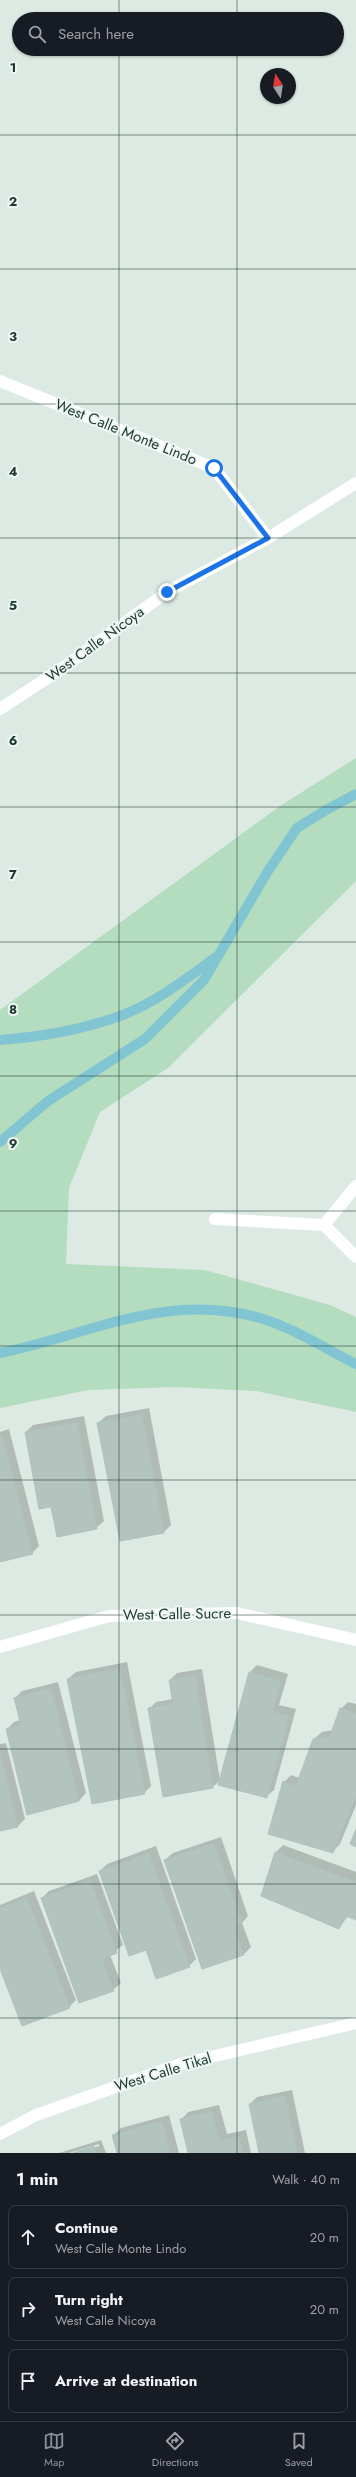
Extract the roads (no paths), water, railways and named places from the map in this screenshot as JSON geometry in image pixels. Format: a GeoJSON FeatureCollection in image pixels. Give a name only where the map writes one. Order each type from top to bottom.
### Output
{"type":"FeatureCollection","features":[{"type":"Feature","properties":{"kind":"street","name":"West Calle Monte Lindo"},"geometry":{"type":"LineString","coordinates":[[0,381],[214,468],[268,538]]}},
{"type":"Feature","properties":{"kind":"street","name":"West Calle Nicoya"},"geometry":{"type":"LineString","coordinates":[[0,709],[64,667],[167,592],[268,538],[356,483]]}},
{"type":"Feature","properties":{"kind":"street"},"geometry":{"type":"LineString","coordinates":[[324,1225],[356,1186]]}},
{"type":"Feature","properties":{"kind":"street"},"geometry":{"type":"LineString","coordinates":[[215,1219],[324,1225],[356,1257]]}},
{"type":"Feature","properties":{"kind":"street","name":"West Calle Sucre"},"geometry":{"type":"LineString","coordinates":[[0,1648],[109,1616],[230,1613],[356,1640]]}},
{"type":"Feature","properties":{"kind":"street","name":"West Calle Tikal"},"geometry":{"type":"LineString","coordinates":[[0,2134],[36,2114],[181,2064],[356,2023]]}},
{"type":"Feature","properties":{"kind":"waterway"},"geometry":{"type":"LineString","coordinates":[[0,1142],[48,1101],[145,1039],[204,980],[268,871],[297,828],[356,794]]}},
{"type":"Feature","properties":{"kind":"waterway"},"geometry":{"type":"LineString","coordinates":[[0,1040],[61,1032],[120,1016],[133,1011],[158,997],[182,982],[216,957]]}},
{"type":"Feature","properties":{"kind":"waterway"},"geometry":{"type":"LineString","coordinates":[[0,1353],[129,1318],[161,1312],[194,1310],[228,1311],[274,1323],[356,1364]]}}]}
